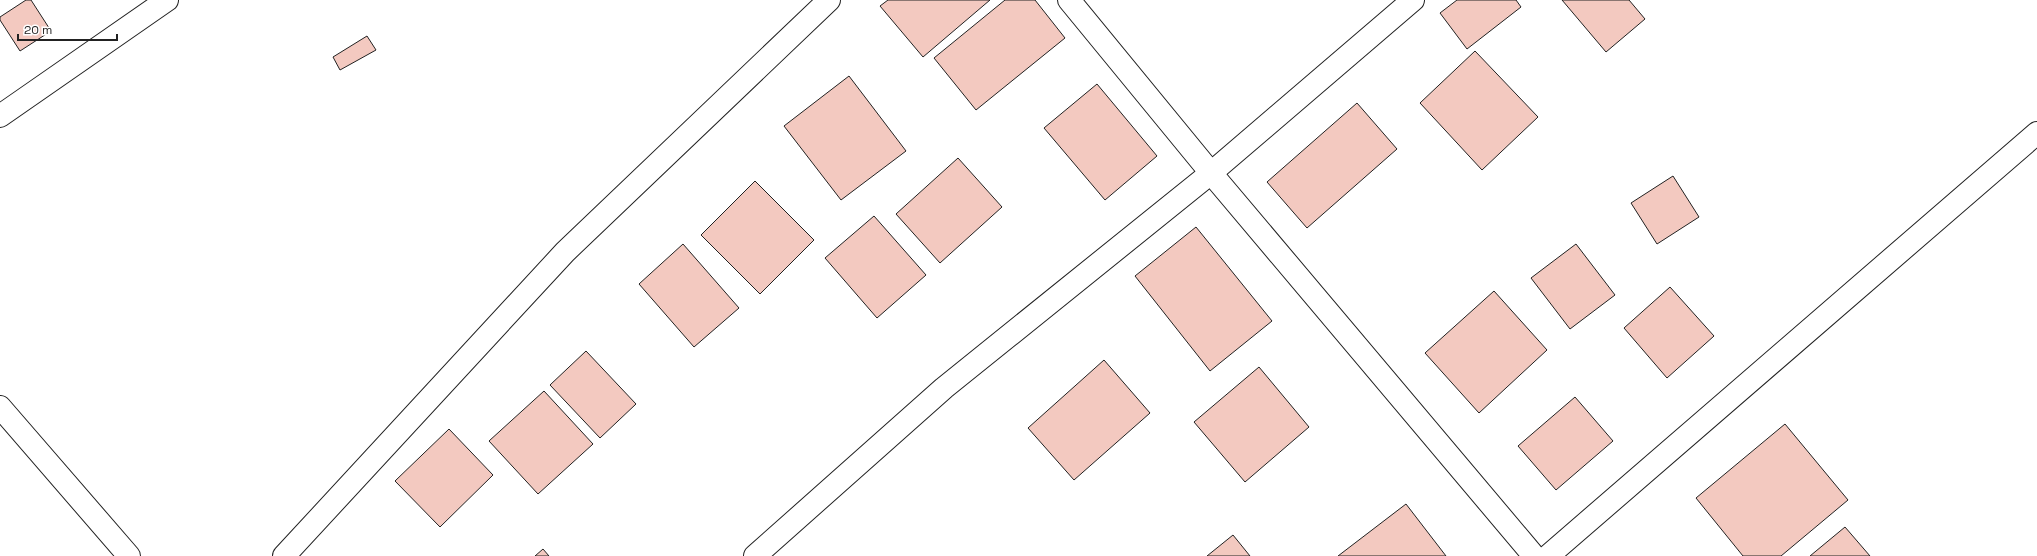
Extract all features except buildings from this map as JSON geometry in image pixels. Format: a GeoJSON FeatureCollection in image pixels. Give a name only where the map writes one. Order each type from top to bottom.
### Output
{"type":"FeatureCollection","features":[{"type":"Feature","properties":{"kind":"street"},"geometry":{"type":"LineString","coordinates":[[0,116],[166,0]]}},
{"type":"Feature","properties":{"kind":"street"},"geometry":{"type":"LineString","coordinates":[[284,556],[564,252],[829,0]]}},
{"type":"Feature","properties":{"kind":"street"},"geometry":{"type":"LineString","coordinates":[[1069,0],[1211,173],[1534,556]]}},
{"type":"Feature","properties":{"kind":"street"},"geometry":{"type":"LineString","coordinates":[[755,556],[944,388],[1211,173],[1413,0]]}},
{"type":"Feature","properties":{"kind":"street"},"geometry":{"type":"LineString","coordinates":[[1548,556],[2037,133]]}},
{"type":"Feature","properties":{"kind":"street"},"geometry":{"type":"LineString","coordinates":[[0,407],[129,556]]}}]}
